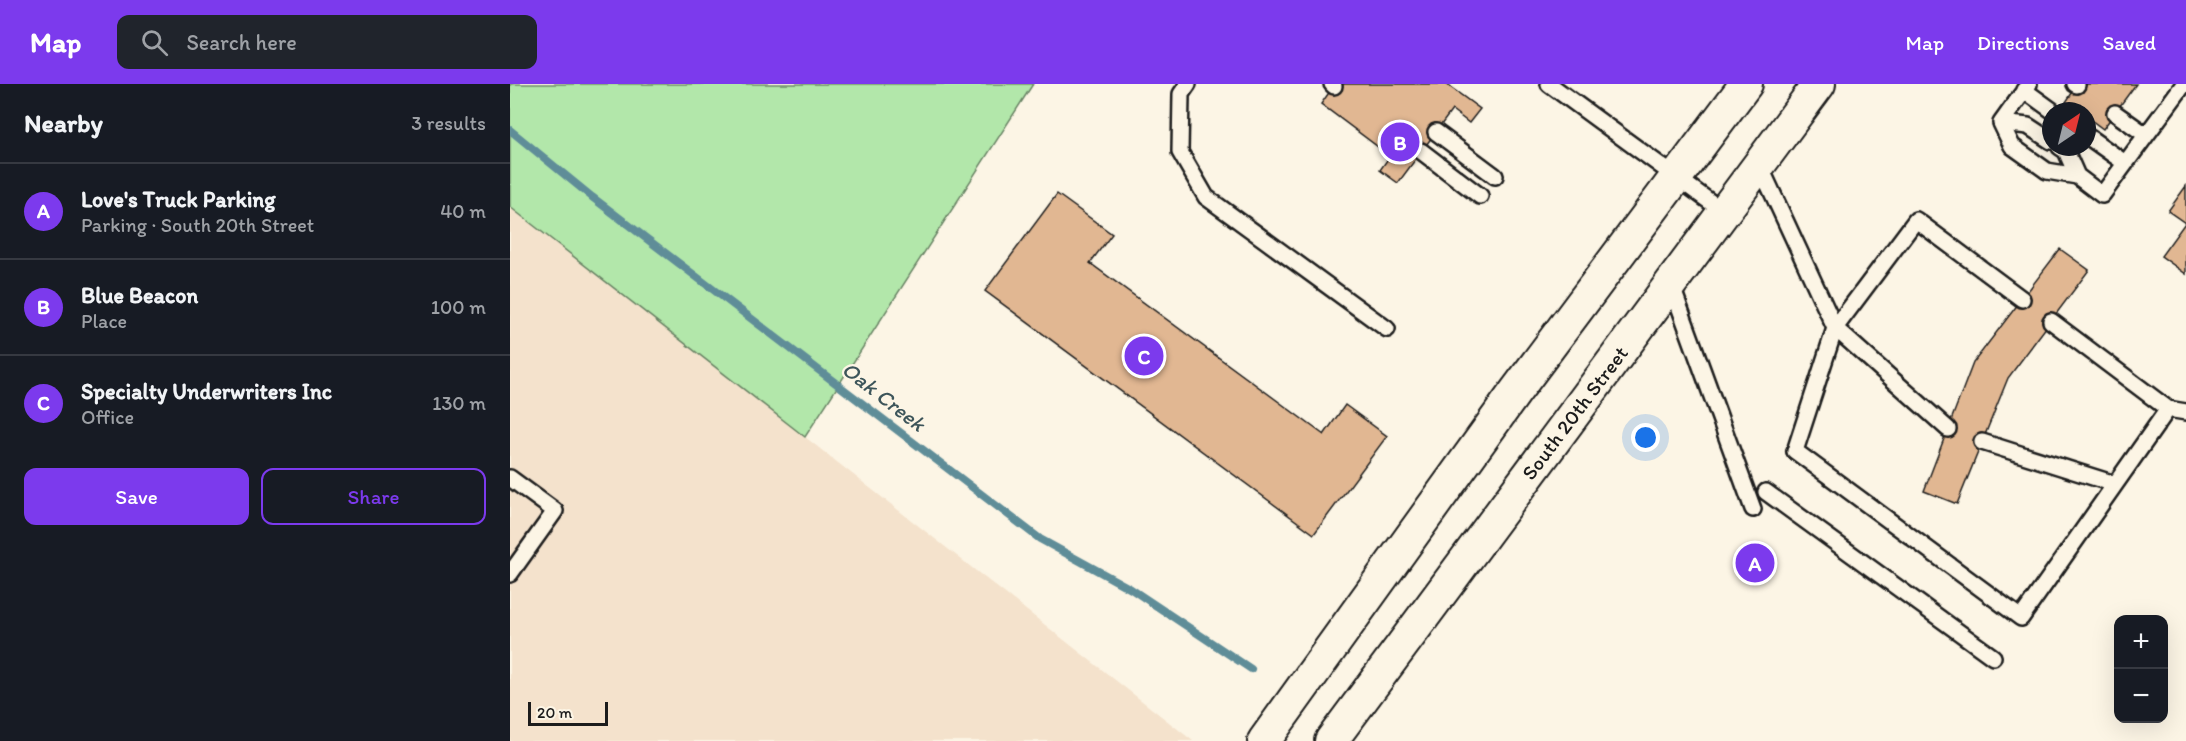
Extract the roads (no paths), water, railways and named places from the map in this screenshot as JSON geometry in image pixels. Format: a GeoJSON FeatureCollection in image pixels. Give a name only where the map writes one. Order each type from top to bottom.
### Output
{"type":"FeatureCollection","features":[{"type":"Feature","properties":{"kind":"street"},"geometry":{"type":"LineString","coordinates":[[1264,741],[1516,392],[1746,84]]}},
{"type":"Feature","properties":{"kind":"street","name":"South 20th Street"},"geometry":{"type":"LineString","coordinates":[[1331,741],[1819,84]]}},
{"type":"Feature","properties":{"kind":"lane"},"geometry":{"type":"LineString","coordinates":[[1176,84],[1173,93],[1180,152],[1206,197],[1387,329]]}},
{"type":"Feature","properties":{"kind":"lane"},"geometry":{"type":"LineString","coordinates":[[1180,152],[1181,94],[1188,84]]}},
{"type":"Feature","properties":{"kind":"lane"},"geometry":{"type":"LineString","coordinates":[[1549,84],[1724,212]]}},
{"type":"Feature","properties":{"kind":"lane"},"geometry":{"type":"LineString","coordinates":[[2001,123],[2012,146],[2047,171],[2077,176],[2102,195],[2183,84]]}},
{"type":"Feature","properties":{"kind":"lane"},"geometry":{"type":"LineString","coordinates":[[2001,123],[2026,87],[2043,102]]}},
{"type":"Feature","properties":{"kind":"lane"},"geometry":{"type":"LineString","coordinates":[[2115,113],[2146,135]]}},
{"type":"Feature","properties":{"kind":"lane"},"geometry":{"type":"LineString","coordinates":[[2001,123],[2028,126],[2042,135]]}},
{"type":"Feature","properties":{"kind":"lane"},"geometry":{"type":"LineString","coordinates":[[1436,132],[1495,176]]}},
{"type":"Feature","properties":{"kind":"lane"},"geometry":{"type":"LineString","coordinates":[[2096,142],[2125,163]]}},
{"type":"Feature","properties":{"kind":"lane"},"geometry":{"type":"LineString","coordinates":[[1421,151],[1480,196]]}},
{"type":"Feature","properties":{"kind":"lane"},"geometry":{"type":"LineString","coordinates":[[2068,156],[2077,176]]}},
{"type":"Feature","properties":{"kind":"lane"},"geometry":{"type":"LineString","coordinates":[[1759,164],[1834,328],[1948,429]]}},
{"type":"Feature","properties":{"kind":"lane"},"geometry":{"type":"LineString","coordinates":[[2022,299],[1916,220],[1834,328],[1795,451],[2021,618],[2168,409]]}},
{"type":"Feature","properties":{"kind":"lane"},"geometry":{"type":"LineString","coordinates":[[1671,284],[1753,509]]}},
{"type":"Feature","properties":{"kind":"lane"},"geometry":{"type":"LineString","coordinates":[[2051,321],[2168,409],[2186,412]]}},
{"type":"Feature","properties":{"kind":"lane"},"geometry":{"type":"LineString","coordinates":[[1982,442],[2115,484]]}},
{"type":"Feature","properties":{"kind":"lane"},"geometry":{"type":"LineString","coordinates":[[510,478],[555,511],[510,573]]}},
{"type":"Feature","properties":{"kind":"lane"},"geometry":{"type":"LineString","coordinates":[[1766,492],[1993,657]]}},
{"type":"Feature","properties":{"kind":"waterway","name":"Oak Creek"},"geometry":{"type":"LineString","coordinates":[[510,130],[592,197],[1040,539],[1131,589],[1251,669]]}},
{"type":"Feature","properties":{"kind":"place","name":"Blue Beacon"},"geometry":{"type":"Point","coordinates":[1400,142]}},
{"type":"Feature","properties":{"kind":"place","name":"Specialty Underwriters Inc"},"geometry":{"type":"Point","coordinates":[1144,356]}},
{"type":"Feature","properties":{"kind":"place","name":"Love's Truck Parking"},"geometry":{"type":"Point","coordinates":[1755,563]}}]}
